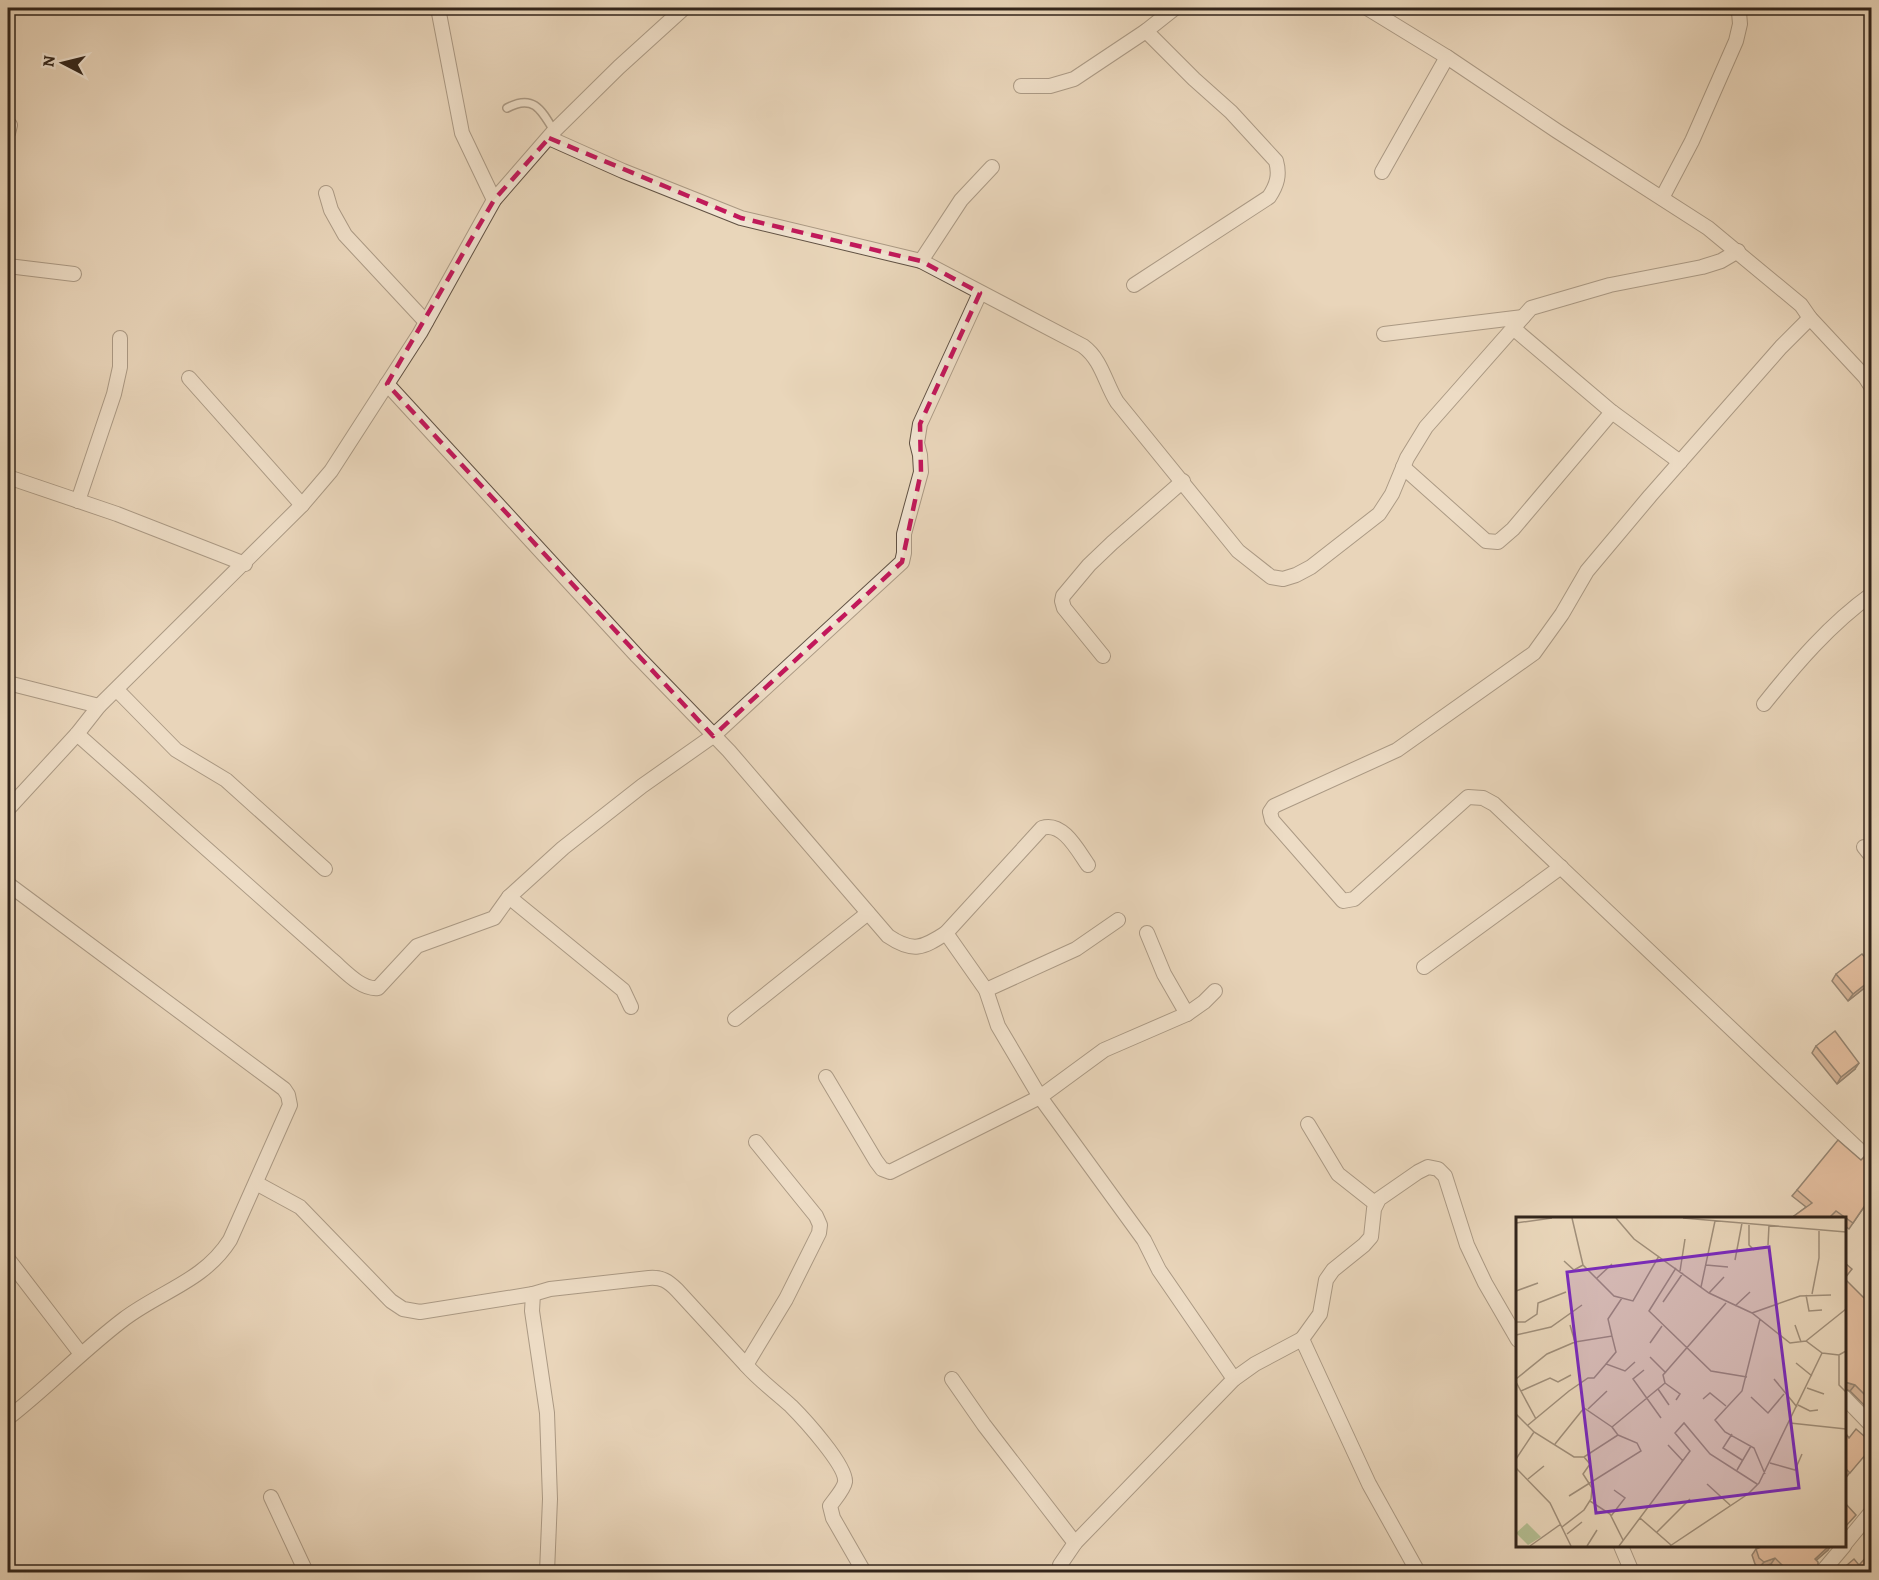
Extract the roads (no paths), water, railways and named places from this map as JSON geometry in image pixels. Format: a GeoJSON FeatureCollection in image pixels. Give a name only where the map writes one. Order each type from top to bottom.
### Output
{"type":"FeatureCollection","features":[{"type":"Feature","properties":{"kind":"street"},"geometry":{"type":"LineString","coordinates":[[438,8],[462,133],[494,200]]}},
{"type":"Feature","properties":{"kind":"street"},"geometry":{"type":"LineString","coordinates":[[8,809],[77,735],[99,706],[245,564],[331,471],[426,322],[494,200],[551,134],[619,67],[684,8]]}},
{"type":"Feature","properties":{"kind":"street"},"geometry":{"type":"LineString","coordinates":[[1021,86],[1050,86],[1064,83],[1146,31],[1175,8]]}},
{"type":"Feature","properties":{"kind":"street"},"geometry":{"type":"LineString","coordinates":[[1370,8],[1708,228],[1801,305],[1810,318],[1865,377],[1872,388]]}},
{"type":"Feature","properties":{"kind":"street"},"geometry":{"type":"LineString","coordinates":[[1662,198],[1692,141],[1736,41],[1740,24],[1739,12],[1735,8]]}},
{"type":"Feature","properties":{"kind":"street"},"geometry":{"type":"LineString","coordinates":[[1134,285],[1269,197],[1275,188],[1278,170],[1276,161],[1231,112],[1146,31]]}},
{"type":"Feature","properties":{"kind":"street"},"geometry":{"type":"LineString","coordinates":[[1382,172],[1447,57]]}},
{"type":"Feature","properties":{"kind":"street"},"geometry":{"type":"LineString","coordinates":[[551,134],[623,171],[741,218],[921,261],[1090,351],[1099,362],[1109,389],[1117,402],[1238,551],[1271,577],[1283,579],[1311,567],[1370,522],[1387,504],[1403,467],[1426,427],[1531,308],[1610,285],[1702,267],[1721,261],[1738,251]]}},
{"type":"Feature","properties":{"kind":"street"},"geometry":{"type":"LineString","coordinates":[[921,261],[961,200],[992,167]]}},
{"type":"Feature","properties":{"kind":"street"},"geometry":{"type":"LineString","coordinates":[[326,193],[331,210],[345,235],[426,322]]}},
{"type":"Feature","properties":{"kind":"street"},"geometry":{"type":"LineString","coordinates":[[8,266],[74,274]]}},
{"type":"Feature","properties":{"kind":"street"},"geometry":{"type":"LineString","coordinates":[[77,735],[332,960],[362,984],[371,988],[381,986],[417,946],[494,918],[509,897],[563,848],[642,786],[713,736],[902,562],[904,534],[921,472],[917,443],[920,424],[980,293]]}},
{"type":"Feature","properties":{"kind":"street"},"geometry":{"type":"LineString","coordinates":[[1384,334],[1523,317]]}},
{"type":"Feature","properties":{"kind":"street"},"geometry":{"type":"LineString","coordinates":[[1810,318],[1781,347],[1587,571],[1562,614],[1534,653],[1397,750],[1274,806],[1270,812],[1272,820],[1343,901],[1354,899],[1468,797],[1483,798],[1494,804],[1872,1162]]}},
{"type":"Feature","properties":{"kind":"street"},"geometry":{"type":"LineString","coordinates":[[1513,328],[1612,412],[1680,462]]}},
{"type":"Feature","properties":{"kind":"street"},"geometry":{"type":"LineString","coordinates":[[78,501],[114,394],[120,367],[120,338]]}},
{"type":"Feature","properties":{"kind":"street"},"geometry":{"type":"LineString","coordinates":[[189,378],[302,505]]}},
{"type":"Feature","properties":{"kind":"street"},"geometry":{"type":"LineString","coordinates":[[387,384],[636,656],[729,751],[888,936],[906,946],[923,946],[946,933],[1042,828],[1052,826],[1064,833],[1088,865]]}},
{"type":"Feature","properties":{"kind":"street"},"geometry":{"type":"LineString","coordinates":[[1403,467],[1486,541],[1498,542],[1513,529],[1612,412]]}},
{"type":"Feature","properties":{"kind":"street"},"geometry":{"type":"LineString","coordinates":[[8,477],[245,564]]}},
{"type":"Feature","properties":{"kind":"street"},"geometry":{"type":"LineString","coordinates":[[1103,656],[1064,608],[1063,596],[1089,565],[1183,481]]}},
{"type":"Feature","properties":{"kind":"street"},"geometry":{"type":"LineString","coordinates":[[1764,704],[1799,661],[1852,608],[1872,594]]}},
{"type":"Feature","properties":{"kind":"street"},"geometry":{"type":"LineString","coordinates":[[8,683],[99,706]]}},
{"type":"Feature","properties":{"kind":"street"},"geometry":{"type":"LineString","coordinates":[[117,690],[176,750],[226,780],[325,869]]}},
{"type":"Feature","properties":{"kind":"street"},"geometry":{"type":"LineString","coordinates":[[1424,967],[1561,867]]}},
{"type":"Feature","properties":{"kind":"street"},"geometry":{"type":"LineString","coordinates":[[8,884],[284,1089],[290,1106],[231,1240],[217,1260],[126,1317],[8,1418]]}},
{"type":"Feature","properties":{"kind":"street"},"geometry":{"type":"LineString","coordinates":[[509,897],[623,990],[631,1007]]}},
{"type":"Feature","properties":{"kind":"street"},"geometry":{"type":"LineString","coordinates":[[735,1019],[868,913]]}},
{"type":"Feature","properties":{"kind":"street"},"geometry":{"type":"LineString","coordinates":[[986,990],[1076,949],[1118,920]]}},
{"type":"Feature","properties":{"kind":"street"},"geometry":{"type":"LineString","coordinates":[[946,933],[986,990],[998,1026],[1040,1097],[1144,1240],[1159,1270],[1234,1379]]}},
{"type":"Feature","properties":{"kind":"street"},"geometry":{"type":"LineString","coordinates":[[1147,933],[1164,975],[1187,1014]]}},
{"type":"Feature","properties":{"kind":"street"},"geometry":{"type":"LineString","coordinates":[[826,1077],[876,1161],[882,1169],[890,1172],[1040,1097],[1104,1050],[1187,1014],[1215,991]]}},
{"type":"Feature","properties":{"kind":"street"},"geometry":{"type":"LineString","coordinates":[[1308,1124],[1338,1174],[1376,1204]]}},
{"type":"Feature","properties":{"kind":"street"},"geometry":{"type":"LineString","coordinates":[[746,1365],[786,1299],[819,1233],[820,1226],[816,1216],[756,1142]]}},
{"type":"Feature","properties":{"kind":"street"},"geometry":{"type":"LineString","coordinates":[[1060,1572],[1060,1565],[1075,1543],[1234,1379],[1255,1364],[1302,1339],[1320,1314],[1326,1280],[1333,1270],[1371,1237],[1376,1204],[1379,1199],[1424,1169],[1433,1168],[1444,1174],[1467,1245],[1485,1283],[1516,1337]]}},
{"type":"Feature","properties":{"kind":"street"},"geometry":{"type":"LineString","coordinates":[[256,1183],[300,1208],[391,1301],[403,1309],[420,1312],[533,1294],[550,1289],[649,1278],[668,1281],[762,1383],[791,1406],[844,1471],[845,1484],[830,1506],[833,1518],[864,1572]]}},
{"type":"Feature","properties":{"kind":"street"},"geometry":{"type":"LineString","coordinates":[[8,1258],[81,1354]]}},
{"type":"Feature","properties":{"kind":"street"},"geometry":{"type":"LineString","coordinates":[[533,1294],[531,1304],[547,1413],[550,1498],[547,1572]]}},
{"type":"Feature","properties":{"kind":"street"},"geometry":{"type":"LineString","coordinates":[[1302,1339],[1369,1484],[1418,1572]]}},
{"type":"Feature","properties":{"kind":"street"},"geometry":{"type":"LineString","coordinates":[[952,1379],[984,1425],[1075,1543]]}},
{"type":"Feature","properties":{"kind":"street"},"geometry":{"type":"LineString","coordinates":[[1846,1398],[1872,1426]]}},
{"type":"Feature","properties":{"kind":"street"},"geometry":{"type":"LineString","coordinates":[[272,1497],[306,1572]]}},
{"type":"Feature","properties":{"kind":"street"},"geometry":{"type":"LineString","coordinates":[[1846,1543],[1872,1511]]}},
{"type":"Feature","properties":{"kind":"street"},"geometry":{"type":"LineString","coordinates":[[1622,1547],[1632,1572]]}},
{"type":"Feature","properties":{"kind":"street"},"geometry":{"type":"LineString","coordinates":[[1822,1572],[1842,1547]]}},
{"type":"Feature","properties":{"kind":"lane"},"geometry":{"type":"LineString","coordinates":[[507,108],[519,102],[531,103],[541,109],[551,134]]}}]}
